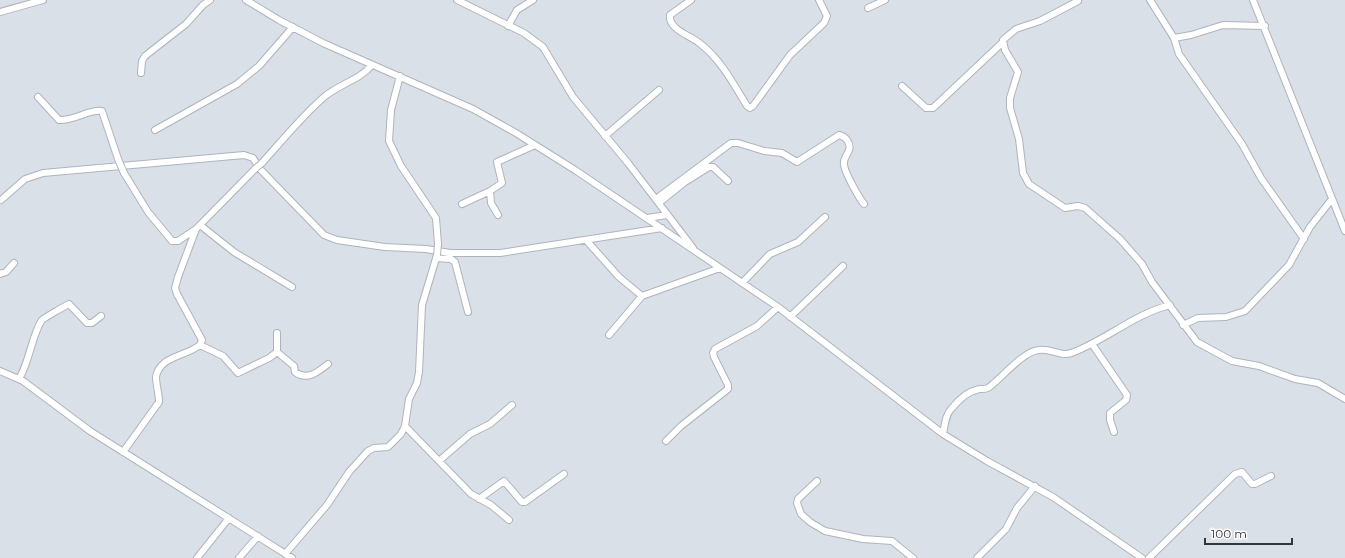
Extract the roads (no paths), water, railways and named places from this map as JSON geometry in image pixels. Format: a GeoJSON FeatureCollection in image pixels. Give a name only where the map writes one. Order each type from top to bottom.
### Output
{"type":"FeatureCollection","features":[{"type":"Feature","properties":{"kind":"street"},"geometry":{"type":"LineString","coordinates":[[0,12],[43,0]]}},
{"type":"Feature","properties":{"kind":"street"},"geometry":{"type":"LineString","coordinates":[[142,73],[142,61],[145,56],[186,24],[203,5],[210,0]]}},
{"type":"Feature","properties":{"kind":"street"},"geometry":{"type":"LineString","coordinates":[[246,0],[293,27],[466,106],[535,145],[647,218],[778,307],[943,434],[987,461],[1035,486],[1142,558]]}},
{"type":"Feature","properties":{"kind":"street"},"geometry":{"type":"LineString","coordinates":[[457,0],[532,38],[543,47],[565,86],[628,163],[698,254]]}},
{"type":"Feature","properties":{"kind":"street"},"geometry":{"type":"LineString","coordinates":[[508,26],[517,10],[533,0]]}},
{"type":"Feature","properties":{"kind":"street"},"geometry":{"type":"LineString","coordinates":[[691,0],[671,13],[670,20],[678,29],[697,41],[708,51],[729,76],[747,106],[750,108],[790,56],[824,23],[827,16],[819,0]]}},
{"type":"Feature","properties":{"kind":"street"},"geometry":{"type":"LineString","coordinates":[[868,8],[885,0]]}},
{"type":"Feature","properties":{"kind":"street"},"geometry":{"type":"LineString","coordinates":[[902,86],[926,108],[933,108],[1003,42],[1005,37],[1016,30],[1040,21],[1078,0]]}},
{"type":"Feature","properties":{"kind":"street"},"geometry":{"type":"LineString","coordinates":[[1150,0],[1174,38],[1179,54],[1242,144],[1260,178],[1304,239]]}},
{"type":"Feature","properties":{"kind":"street"},"geometry":{"type":"LineString","coordinates":[[1253,0],[1265,26],[1345,231]]}},
{"type":"Feature","properties":{"kind":"street"},"geometry":{"type":"LineString","coordinates":[[1174,38],[1190,35],[1223,25],[1265,26]]}},
{"type":"Feature","properties":{"kind":"street"},"geometry":{"type":"LineString","coordinates":[[155,130],[237,84],[259,66],[293,27]]}},
{"type":"Feature","properties":{"kind":"street"},"geometry":{"type":"LineString","coordinates":[[1003,42],[1005,50],[1018,72],[1010,98],[1010,108],[1019,138],[1022,166],[1026,180],[1034,188],[1065,208],[1078,206],[1090,211],[1120,239],[1142,264],[1152,282],[1196,342],[1227,359],[1259,366],[1295,379],[1318,383],[1345,399]]}},
{"type":"Feature","properties":{"kind":"street"},"geometry":{"type":"LineString","coordinates":[[38,97],[59,120],[72,119],[98,110],[102,111],[124,173],[148,212],[172,241],[178,241],[198,227],[259,166],[294,127],[324,97],[364,74],[372,64]]}},
{"type":"Feature","properties":{"kind":"street"},"geometry":{"type":"LineString","coordinates":[[285,554],[330,502],[356,464],[371,449],[384,448],[391,445],[401,434],[404,426],[407,406],[417,383],[419,372],[422,305],[437,257],[438,244],[436,218],[401,166],[389,141],[392,110],[400,76]]}},
{"type":"Feature","properties":{"kind":"street"},"geometry":{"type":"LineString","coordinates":[[605,136],[659,90]]}},
{"type":"Feature","properties":{"kind":"street"},"geometry":{"type":"LineString","coordinates":[[657,201],[731,143],[738,143],[764,151],[782,153],[797,162],[839,136],[845,138],[850,144],[850,151],[846,157],[844,166],[854,190],[864,204]]}},
{"type":"Feature","properties":{"kind":"street"},"geometry":{"type":"LineString","coordinates":[[462,204],[490,191],[502,182],[497,162],[535,145]]}},
{"type":"Feature","properties":{"kind":"street"},"geometry":{"type":"LineString","coordinates":[[0,200],[25,179],[42,172],[244,155],[253,158],[260,169],[324,235],[337,240],[385,247],[426,249],[450,253],[500,253],[662,228]]}},
{"type":"Feature","properties":{"kind":"street"},"geometry":{"type":"LineString","coordinates":[[657,201],[709,167],[713,167],[728,181]]}},
{"type":"Feature","properties":{"kind":"street"},"geometry":{"type":"LineString","coordinates":[[490,191],[491,203],[498,215]]}},
{"type":"Feature","properties":{"kind":"street"},"geometry":{"type":"LineString","coordinates":[[1183,325],[1198,318],[1226,317],[1245,311],[1289,265],[1314,222],[1332,199]]}},
{"type":"Feature","properties":{"kind":"street"},"geometry":{"type":"LineString","coordinates":[[647,218],[667,215]]}},
{"type":"Feature","properties":{"kind":"street"},"geometry":{"type":"LineString","coordinates":[[742,283],[770,254],[798,242],[825,217]]}},
{"type":"Feature","properties":{"kind":"street"},"geometry":{"type":"LineString","coordinates":[[198,227],[234,252],[292,287]]}},
{"type":"Feature","properties":{"kind":"street"},"geometry":{"type":"LineString","coordinates":[[123,452],[159,402],[156,379],[157,372],[169,359],[200,345],[202,340],[175,288],[198,227]]}},
{"type":"Feature","properties":{"kind":"street"},"geometry":{"type":"LineString","coordinates":[[586,240],[620,277],[642,296]]}},
{"type":"Feature","properties":{"kind":"street"},"geometry":{"type":"LineString","coordinates":[[437,257],[451,259],[455,262],[468,312]]}},
{"type":"Feature","properties":{"kind":"street"},"geometry":{"type":"LineString","coordinates":[[0,274],[6,272],[14,263]]}},
{"type":"Feature","properties":{"kind":"street"},"geometry":{"type":"LineString","coordinates":[[790,317],[843,266]]}},
{"type":"Feature","properties":{"kind":"street"},"geometry":{"type":"LineString","coordinates":[[609,335],[642,296],[720,268]]}},
{"type":"Feature","properties":{"kind":"street"},"geometry":{"type":"LineString","coordinates":[[19,379],[25,369],[40,325],[45,318],[69,304],[87,323],[92,323],[101,316]]}},
{"type":"Feature","properties":{"kind":"street"},"geometry":{"type":"LineString","coordinates":[[943,434],[947,414],[952,407],[974,390],[988,388],[1001,375],[1030,354],[1040,349],[1067,355],[1092,344],[1149,312],[1170,305]]}},
{"type":"Feature","properties":{"kind":"street"},"geometry":{"type":"LineString","coordinates":[[666,441],[681,426],[727,390],[728,385],[714,355],[715,350],[757,326],[778,307]]}},
{"type":"Feature","properties":{"kind":"street"},"geometry":{"type":"LineString","coordinates":[[277,333],[277,352]]}},
{"type":"Feature","properties":{"kind":"street"},"geometry":{"type":"LineString","coordinates":[[1092,344],[1127,395],[1126,400],[1110,413],[1110,420],[1114,432]]}},
{"type":"Feature","properties":{"kind":"street"},"geometry":{"type":"LineString","coordinates":[[200,345],[223,356],[238,372],[269,358],[277,352]]}},
{"type":"Feature","properties":{"kind":"street"},"geometry":{"type":"LineString","coordinates":[[277,352],[294,366],[295,372],[305,376],[316,373],[328,364]]}},
{"type":"Feature","properties":{"kind":"street"},"geometry":{"type":"LineString","coordinates":[[0,371],[19,379],[34,388],[90,431],[292,558]]}},
{"type":"Feature","properties":{"kind":"street"},"geometry":{"type":"LineString","coordinates":[[438,460],[470,434],[490,424],[512,405]]}},
{"type":"Feature","properties":{"kind":"street"},"geometry":{"type":"LineString","coordinates":[[404,426],[471,494],[509,520]]}},
{"type":"Feature","properties":{"kind":"street"},"geometry":{"type":"LineString","coordinates":[[1149,558],[1235,474],[1242,472],[1252,484],[1271,476]]}},
{"type":"Feature","properties":{"kind":"street"},"geometry":{"type":"LineString","coordinates":[[479,499],[504,481],[524,502],[564,474]]}},
{"type":"Feature","properties":{"kind":"street"},"geometry":{"type":"LineString","coordinates":[[817,481],[798,499],[796,503],[801,514],[810,522],[825,531],[863,539],[892,541],[913,558]]}},
{"type":"Feature","properties":{"kind":"street"},"geometry":{"type":"LineString","coordinates":[[977,558],[1006,529],[1018,508],[1035,486]]}},
{"type":"Feature","properties":{"kind":"street"},"geometry":{"type":"LineString","coordinates":[[197,558],[229,518]]}},
{"type":"Feature","properties":{"kind":"street"},"geometry":{"type":"LineString","coordinates":[[239,558],[258,536]]}}]}
